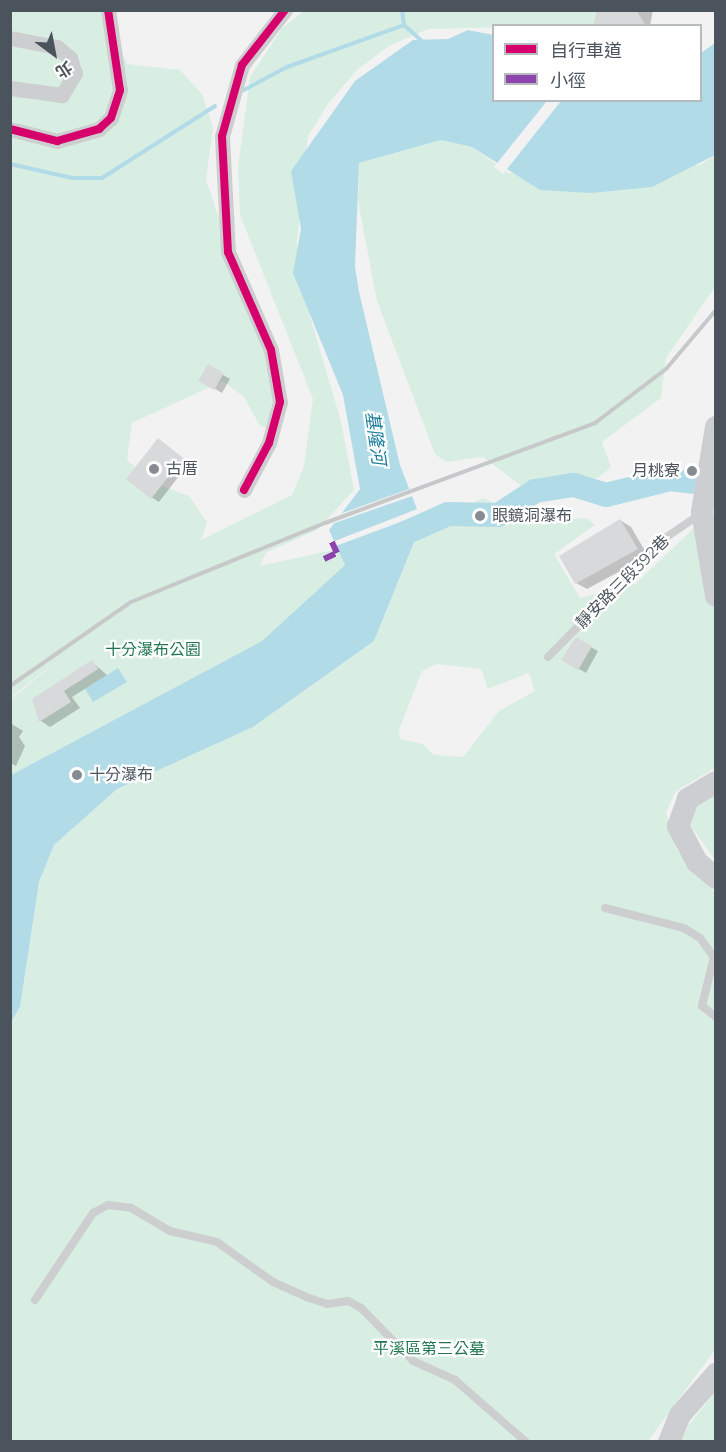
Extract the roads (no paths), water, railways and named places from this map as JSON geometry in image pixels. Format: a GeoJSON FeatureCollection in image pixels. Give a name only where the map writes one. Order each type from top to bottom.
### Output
{"type":"FeatureCollection","features":[{"type":"Feature","properties":{"kind":"main road"},"geometry":{"type":"LineString","coordinates":[[716,427],[702,512],[716,596]]}},
{"type":"Feature","properties":{"kind":"main road"},"geometry":{"type":"LineString","coordinates":[[716,782],[688,799],[678,826],[697,862],[716,878]]}},
{"type":"Feature","properties":{"kind":"main road"},"geometry":{"type":"LineString","coordinates":[[669,1442],[680,1415],[716,1374]]}},
{"type":"Feature","properties":{"kind":"street"},"geometry":{"type":"LineString","coordinates":[[10,129],[57,141],[99,129],[111,118],[120,90],[108,10]]}},
{"type":"Feature","properties":{"kind":"street"},"geometry":{"type":"LineString","coordinates":[[244,490],[269,443],[279,402],[271,350],[228,252],[222,136],[242,65],[285,10]]}},
{"type":"Feature","properties":{"kind":"street"},"geometry":{"type":"LineString","coordinates":[[10,38],[57,47],[70,58],[75,73],[62,95],[10,88]]}},
{"type":"Feature","properties":{"kind":"lane","name":"靜安路三段392巷"},"geometry":{"type":"LineString","coordinates":[[548,657],[665,538],[702,512]]}},
{"type":"Feature","properties":{"kind":"lane"},"geometry":{"type":"LineString","coordinates":[[605,908],[700,938],[714,957],[702,1006],[716,1017]]}},
{"type":"Feature","properties":{"kind":"lane"},"geometry":{"type":"LineString","coordinates":[[34,1300],[93,1213],[108,1205],[131,1208],[170,1231],[217,1242],[273,1282],[306,1297],[327,1304],[348,1301],[361,1308],[413,1360],[455,1380],[526,1442]]}},
{"type":"Feature","properties":{"kind":"water","name":"基隆河"},"geometry":{"type":"Polygon","coordinates":[[[468,30],[492,35],[492,102],[702,102],[702,52],[715,43],[715,155],[652,187],[591,193],[540,190],[472,147],[441,140],[359,163],[355,266],[359,292],[400,465],[422,522],[419,530],[374,641],[253,727],[117,789],[54,845],[39,882],[20,1007],[11,1022],[11,775],[262,641],[345,565],[329,530],[360,489],[343,395],[293,273],[301,229],[291,171],[355,81],[413,40],[448,39],[468,30]]]}},
{"type":"Feature","properties":{"kind":"water"},"geometry":{"type":"Polygon","coordinates":[[[118,668],[127,682],[93,702],[85,689],[118,668]]]}},
{"type":"Feature","properties":{"kind":"waterway"},"geometry":{"type":"LineString","coordinates":[[402,10],[404,25],[424,43]]}},
{"type":"Feature","properties":{"kind":"waterway"},"geometry":{"type":"LineString","coordinates":[[242,91],[287,67],[404,25]]}},
{"type":"Feature","properties":{"kind":"waterway"},"geometry":{"type":"LineString","coordinates":[[10,164],[72,178],[102,178],[215,106]]}},
{"type":"Feature","properties":{"kind":"waterway"},"geometry":{"type":"LineString","coordinates":[[394,538],[448,514],[498,515],[535,491],[574,485],[606,495],[670,479],[693,482]]}},
{"type":"Feature","properties":{"kind":"railway"},"geometry":{"type":"LineString","coordinates":[[10,686],[131,602],[325,523],[595,423],[666,369],[716,310]]}},
{"type":"Feature","properties":{"kind":"place","name":"古厝"},"geometry":{"type":"Point","coordinates":[154,469]}},
{"type":"Feature","properties":{"kind":"place","name":"月桃寮"},"geometry":{"type":"Point","coordinates":[692,471]}},
{"type":"Feature","properties":{"kind":"place","name":"眼鏡洞瀑布"},"geometry":{"type":"Point","coordinates":[480,516]}},
{"type":"Feature","properties":{"kind":"place","name":"十分瀑布"},"geometry":{"type":"Point","coordinates":[77,775]}},
{"type":"Feature","properties":{"kind":"park label","name":"十分瀑布公園"},"geometry":{"type":"Point","coordinates":[153,650]}},
{"type":"Feature","properties":{"kind":"park label","name":"平溪區第三公墓"},"geometry":{"type":"Point","coordinates":[429,1349]}}]}
